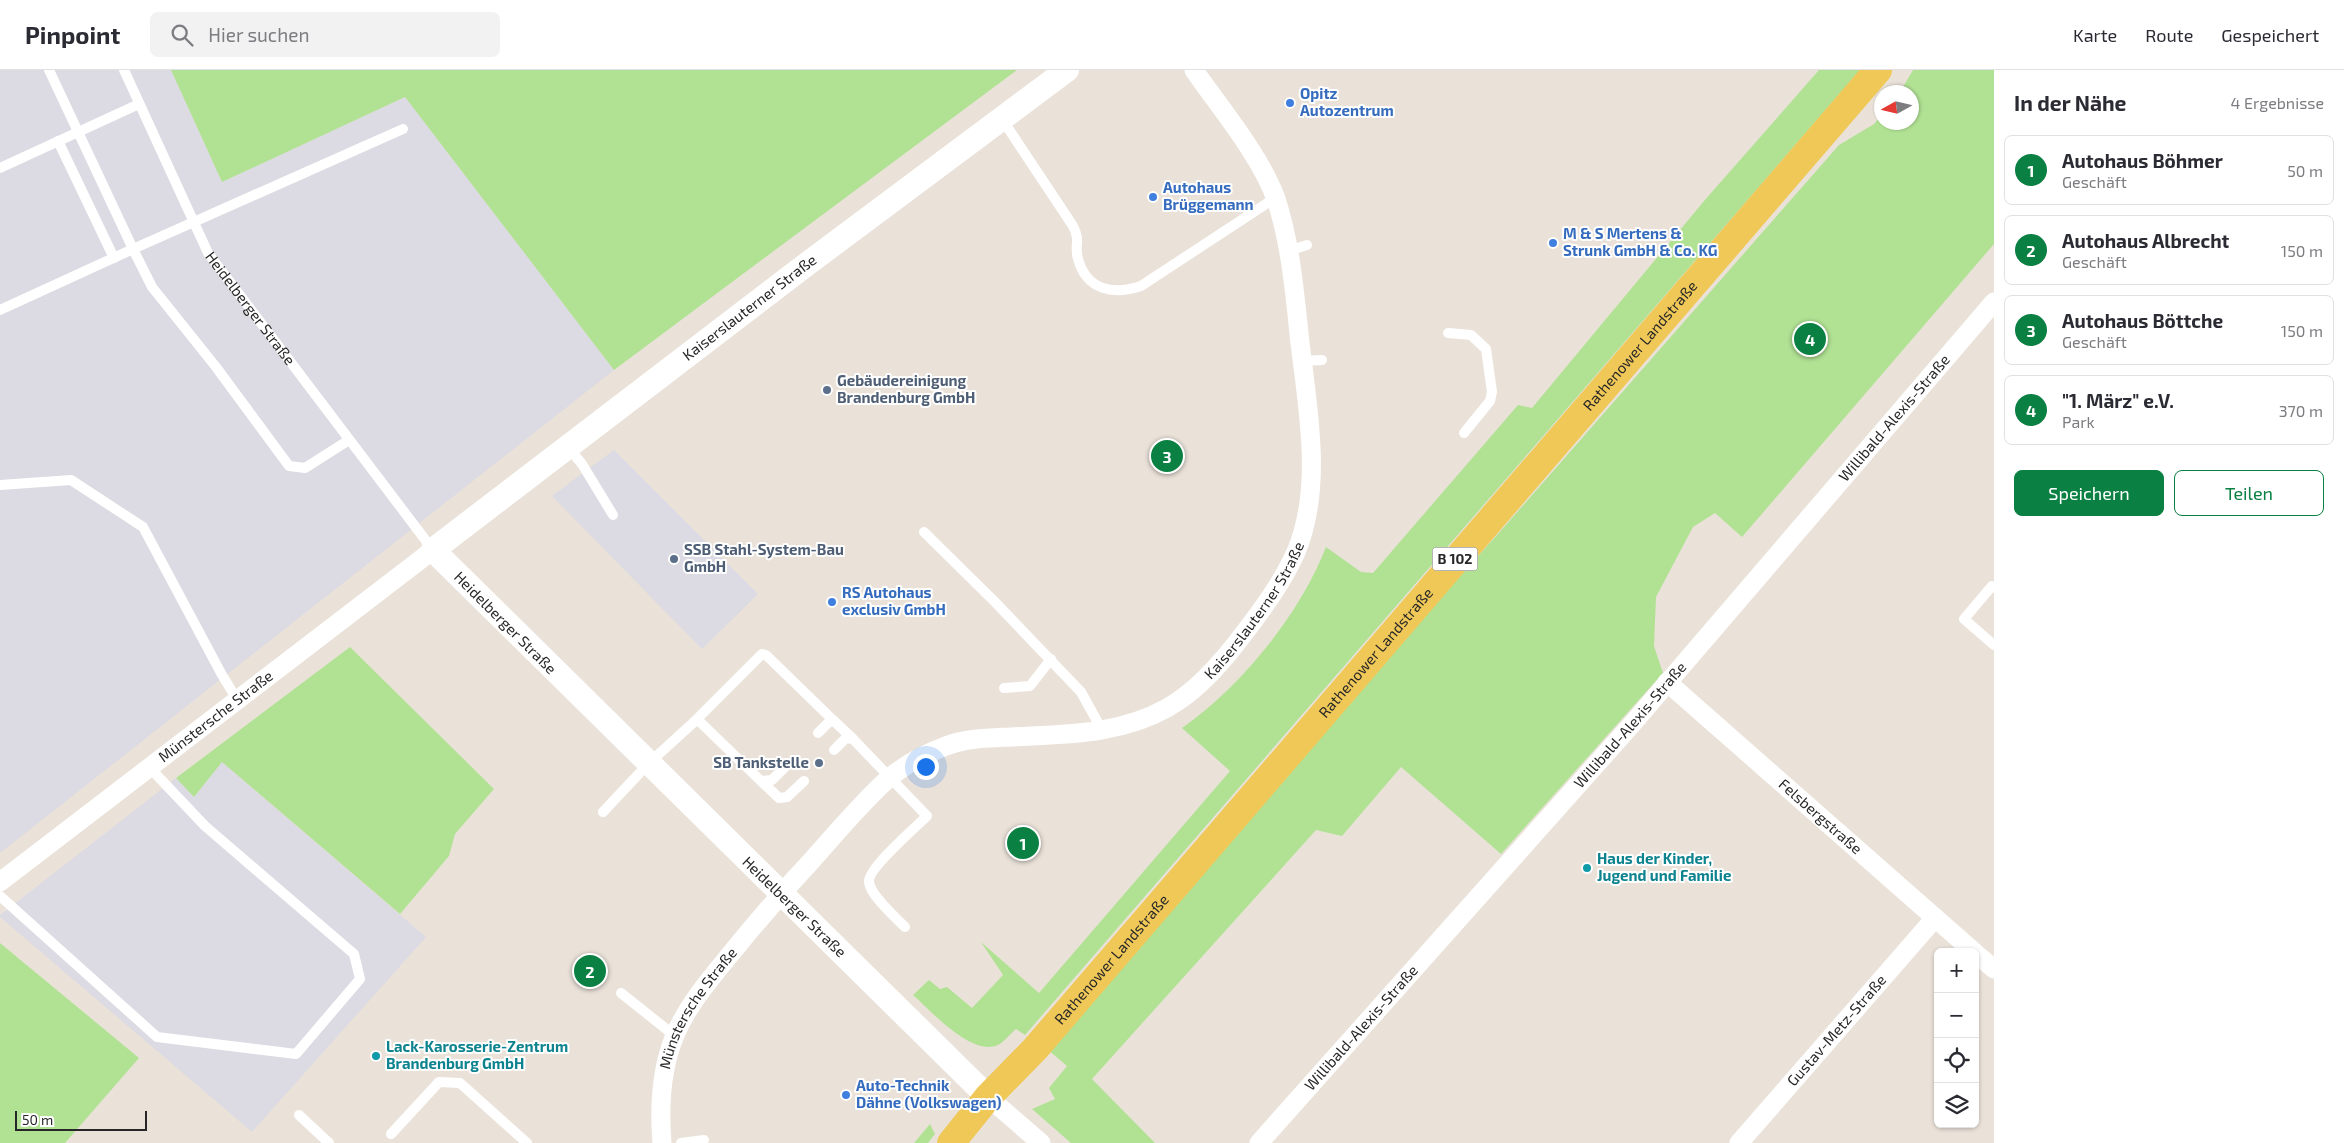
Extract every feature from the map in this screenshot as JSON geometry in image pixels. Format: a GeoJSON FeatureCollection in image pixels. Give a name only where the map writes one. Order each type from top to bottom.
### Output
{"type":"FeatureCollection","features":[{"type":"Feature","properties":{"kind":"main road","name":"Rathenower Landstraße"},"geometry":{"type":"LineString","coordinates":[[950,1143],[988,1098],[1035,1049],[1878,70]]}},
{"type":"Feature","properties":{"kind":"street","name":"Kaiserslauterner Straße"},"geometry":{"type":"LineString","coordinates":[[433,550],[806,264],[1068,70]]}},
{"type":"Feature","properties":{"kind":"street","name":"Kaiserslauterner Straße"},"geometry":{"type":"LineString","coordinates":[[781,894],[865,802],[891,777],[912,763],[946,746],[974,739],[1078,734],[1102,730],[1141,721],[1169,707],[1191,692],[1232,649],[1284,575],[1297,550],[1309,502],[1310,444],[1288,251],[1275,198],[1251,151],[1194,70]]}},
{"type":"Feature","properties":{"kind":"street","name":"Willibald-Alexis-Straße"},"geometry":{"type":"LineString","coordinates":[[1259,1143],[1627,730],[1994,302]]}},
{"type":"Feature","properties":{"kind":"street","name":"Heidelberger Straße"},"geometry":{"type":"LineString","coordinates":[[433,550],[988,1098]]}},
{"type":"Feature","properties":{"kind":"street","name":"Münstersche Straße"},"geometry":{"type":"LineString","coordinates":[[0,882],[433,550]]}},
{"type":"Feature","properties":{"kind":"street","name":"Felsbergstraße"},"geometry":{"type":"LineString","coordinates":[[1667,682],[1970,948]]}},
{"type":"Feature","properties":{"kind":"street","name":"Münstersche Straße"},"geometry":{"type":"LineString","coordinates":[[662,1143],[660,1102],[663,1079],[675,1036],[701,990],[781,894]]}},
{"type":"Feature","properties":{"kind":"street","name":"Gustav-Metz-Straße"},"geometry":{"type":"LineString","coordinates":[[1739,1143],[1935,918]]}},
{"type":"Feature","properties":{"kind":"street","name":"Felsbergstraße"},"geometry":{"type":"LineString","coordinates":[[1979,956],[1994,969]]}},
{"type":"Feature","properties":{"kind":"street"},"geometry":{"type":"LineString","coordinates":[[988,1098],[1040,1143]]}},
{"type":"Feature","properties":{"kind":"lane"},"geometry":{"type":"LineString","coordinates":[[49,70],[152,287],[216,367],[290,466],[305,468],[349,440]]}},
{"type":"Feature","properties":{"kind":"lane","name":"Heidelberger Straße"},"geometry":{"type":"LineString","coordinates":[[124,70],[212,260],[433,550]]}},
{"type":"Feature","properties":{"kind":"lane"},"geometry":{"type":"LineString","coordinates":[[0,168],[139,104]]}},
{"type":"Feature","properties":{"kind":"lane"},"geometry":{"type":"LineString","coordinates":[[1002,119],[1073,226],[1078,236],[1078,258],[1083,272],[1090,281],[1108,290],[1124,291],[1141,286],[1275,198]]}},
{"type":"Feature","properties":{"kind":"lane"},"geometry":{"type":"LineString","coordinates":[[0,310],[403,129]]}},
{"type":"Feature","properties":{"kind":"lane"},"geometry":{"type":"LineString","coordinates":[[58,141],[114,258]]}},
{"type":"Feature","properties":{"kind":"lane"},"geometry":{"type":"LineString","coordinates":[[1288,251],[1307,245]]}},
{"type":"Feature","properties":{"kind":"lane"},"geometry":{"type":"LineString","coordinates":[[1448,333],[1471,335],[1486,349],[1492,392],[1490,402],[1464,434]]}},
{"type":"Feature","properties":{"kind":"lane"},"geometry":{"type":"LineString","coordinates":[[1302,362],[1322,360]]}},
{"type":"Feature","properties":{"kind":"lane"},"geometry":{"type":"LineString","coordinates":[[568,447],[582,464],[613,515]]}},
{"type":"Feature","properties":{"kind":"lane"},"geometry":{"type":"LineString","coordinates":[[0,485],[71,480],[143,527],[222,675],[238,701]]}},
{"type":"Feature","properties":{"kind":"lane"},"geometry":{"type":"LineString","coordinates":[[924,532],[1051,659],[1081,692],[1102,730]]}},
{"type":"Feature","properties":{"kind":"lane"},"geometry":{"type":"LineString","coordinates":[[1994,588],[1992,586],[1964,619],[1994,645]]}},
{"type":"Feature","properties":{"kind":"lane"},"geometry":{"type":"LineString","coordinates":[[603,812],[648,764],[694,722],[762,654],[766,655],[852,738],[927,816],[880,862],[870,874],[868,882],[872,891],[905,928]]}},
{"type":"Feature","properties":{"kind":"lane"},"geometry":{"type":"LineString","coordinates":[[1004,688],[1030,686],[1051,659]]}},
{"type":"Feature","properties":{"kind":"lane"},"geometry":{"type":"LineString","coordinates":[[694,722],[698,720],[779,798],[788,797],[804,780]]}},
{"type":"Feature","properties":{"kind":"lane"},"geometry":{"type":"LineString","coordinates":[[818,733],[830,721],[834,721]]}},
{"type":"Feature","properties":{"kind":"lane"},"geometry":{"type":"LineString","coordinates":[[834,750],[845,739],[852,738]]}},
{"type":"Feature","properties":{"kind":"lane"},"geometry":{"type":"LineString","coordinates":[[761,781],[772,780],[788,764]]}},
{"type":"Feature","properties":{"kind":"lane"},"geometry":{"type":"LineString","coordinates":[[0,896],[157,1037],[296,1054],[360,979],[354,954],[205,826],[150,768]]}},
{"type":"Feature","properties":{"kind":"lane"},"geometry":{"type":"LineString","coordinates":[[621,993],[675,1036]]}},
{"type":"Feature","properties":{"kind":"lane"},"geometry":{"type":"LineString","coordinates":[[391,1134],[439,1082],[453,1082],[460,1083],[527,1143]]}},
{"type":"Feature","properties":{"kind":"lane"},"geometry":{"type":"LineString","coordinates":[[300,1115],[329,1143]]}},
{"type":"Feature","properties":{"kind":"lane"},"geometry":{"type":"LineString","coordinates":[[681,1143],[704,1140]]}},
{"type":"Feature","properties":{"kind":"shaded area"},"geometry":{"type":"Polygon","coordinates":[[[0,70],[171,70],[222,182],[405,97],[614,370],[0,853],[0,70]]]}},
{"type":"Feature","properties":{"kind":"shaded area"},"geometry":{"type":"Polygon","coordinates":[[[614,450],[758,594],[702,649],[552,496],[614,450]]]}},
{"type":"Feature","properties":{"kind":"shaded area"},"geometry":{"type":"Polygon","coordinates":[[[222,762],[426,937],[252,1132],[0,917],[0,915],[176,778],[194,797],[222,762]]]}},
{"type":"Feature","properties":{"kind":"green space"},"geometry":{"type":"Polygon","coordinates":[[[171,70],[1017,70],[614,370],[405,97],[222,182],[171,70]]]}},
{"type":"Feature","properties":{"kind":"green space"},"geometry":{"type":"Polygon","coordinates":[[[1819,70],[1860,70],[1025,1035],[1016,1029],[998,1045],[988,1047],[976,1044],[964,1039],[952,1030],[913,995],[929,980],[940,989],[947,987],[972,1008],[1003,975],[981,942],[1039,993],[1230,771],[1182,728],[1226,692],[1266,647],[1285,623],[1301,598],[1326,547],[1361,572],[1373,573],[1518,405],[1532,408],[1704,201],[1819,70]]]}},
{"type":"Feature","properties":{"kind":"green space"},"geometry":{"type":"Polygon","coordinates":[[[1913,70],[1994,70],[1994,244],[1742,537],[1715,513],[1693,527],[1656,597],[1654,646],[1663,673],[1501,854],[1401,767],[1342,836],[1316,830],[1092,1079],[1155,1143],[1071,1143],[1032,1109],[1055,1099],[1049,1088],[1067,1066],[1047,1049],[1268,790],[1497,535],[1839,145],[1874,124],[1874,130],[1919,130],[1919,85],[1904,85],[1913,70]]]}},
{"type":"Feature","properties":{"kind":"green space"},"geometry":{"type":"Polygon","coordinates":[[[350,647],[494,789],[455,834],[449,856],[400,914],[222,762],[194,797],[176,778],[350,647]]]}},
{"type":"Feature","properties":{"kind":"green space"},"geometry":{"type":"Polygon","coordinates":[[[0,943],[139,1058],[65,1143],[0,1143],[0,943]]]}},
{"type":"Feature","properties":{"kind":"green space"},"geometry":{"type":"Polygon","coordinates":[[[930,1124],[935,1134],[928,1143],[914,1143],[930,1124]]]}},
{"type":"Feature","properties":{"kind":"place","name":"Opitz Autozentrum"},"geometry":{"type":"Point","coordinates":[1290,103]}},
{"type":"Feature","properties":{"kind":"place","name":"Autohaus Brüggemann"},"geometry":{"type":"Point","coordinates":[1153,197]}},
{"type":"Feature","properties":{"kind":"place","name":"M & S Mertens & Strunk GmbH & Co. KG"},"geometry":{"type":"Point","coordinates":[1553,243]}},
{"type":"Feature","properties":{"kind":"place","name":"\"1. März\" e.V."},"geometry":{"type":"Point","coordinates":[1810,339]}},
{"type":"Feature","properties":{"kind":"place","name":"Gebäudereinigung Brandenburg GmbH"},"geometry":{"type":"Point","coordinates":[827,390]}},
{"type":"Feature","properties":{"kind":"place","name":"Autohaus Böttche"},"geometry":{"type":"Point","coordinates":[1167,456]}},
{"type":"Feature","properties":{"kind":"place","name":"SSB Stahl-System-Bau GmbH"},"geometry":{"type":"Point","coordinates":[674,559]}},
{"type":"Feature","properties":{"kind":"place","name":"RS Autohaus exclusiv GmbH"},"geometry":{"type":"Point","coordinates":[832,602]}},
{"type":"Feature","properties":{"kind":"place","name":"SB Tankstelle"},"geometry":{"type":"Point","coordinates":[819,763]}},
{"type":"Feature","properties":{"kind":"place","name":"Autohaus Böhmer"},"geometry":{"type":"Point","coordinates":[1023,843]}},
{"type":"Feature","properties":{"kind":"place","name":"Haus der Kinder, Jugend und Familie"},"geometry":{"type":"Point","coordinates":[1587,868]}},
{"type":"Feature","properties":{"kind":"place","name":"Autohaus Albrecht"},"geometry":{"type":"Point","coordinates":[590,971]}},
{"type":"Feature","properties":{"kind":"place","name":"Lack-Karosserie-Zentrum Brandenburg GmbH"},"geometry":{"type":"Point","coordinates":[376,1056]}},
{"type":"Feature","properties":{"kind":"place","name":"Auto-Technik Dähne (Volkswagen)"},"geometry":{"type":"Point","coordinates":[846,1095]}}]}
